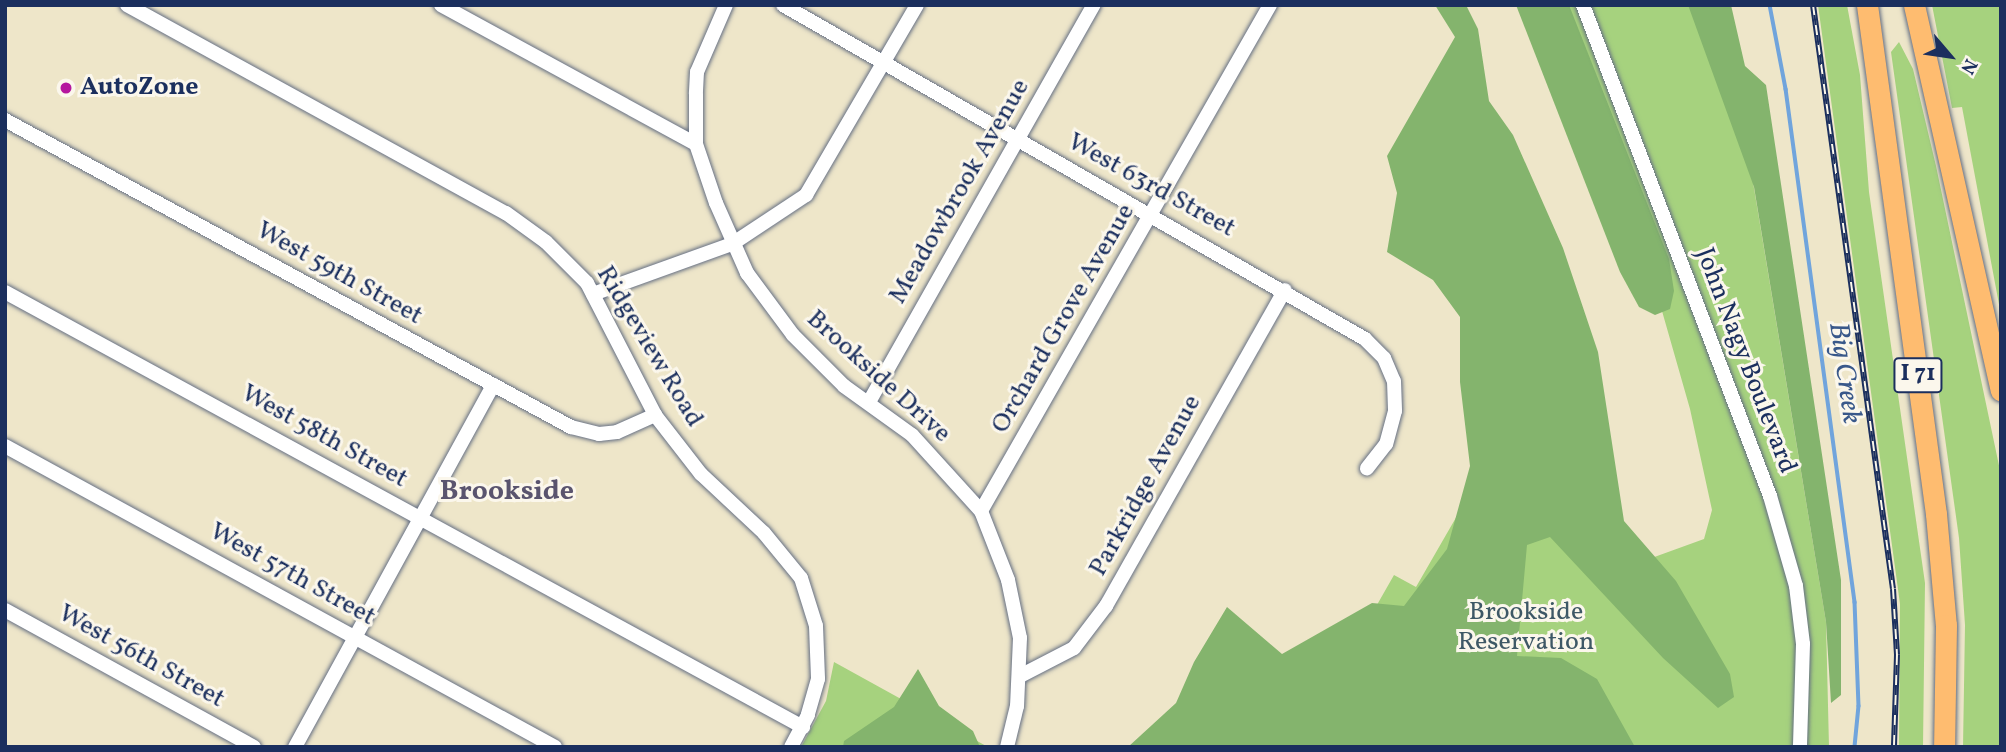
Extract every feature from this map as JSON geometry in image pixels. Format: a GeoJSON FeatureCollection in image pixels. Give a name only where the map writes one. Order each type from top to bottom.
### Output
{"type":"FeatureCollection","features":[{"type":"Feature","properties":{"kind":"highway","name":"I 71"},"geometry":{"type":"LineString","coordinates":[[1867,5],[1936,514],[1946,625],[1944,747]]}},
{"type":"Feature","properties":{"kind":"highway"},"geometry":{"type":"LineString","coordinates":[[1914,5],[2001,390]]}},
{"type":"Feature","properties":{"kind":"street","name":"Ridgeview Road"},"geometry":{"type":"LineString","coordinates":[[127,5],[506,213],[546,242],[593,294],[655,415],[701,474],[764,533],[801,578],[817,626],[818,679],[803,727],[791,747]]}},
{"type":"Feature","properties":{"kind":"street"},"geometry":{"type":"LineString","coordinates":[[441,5],[696,144]]}},
{"type":"Feature","properties":{"kind":"street","name":"Brookside Drive"},"geometry":{"type":"LineString","coordinates":[[726,5],[697,72],[696,144],[732,244],[747,273],[793,335],[844,386],[912,435],[981,511],[1014,605],[1020,676],[1007,747]]}},
{"type":"Feature","properties":{"kind":"street","name":"West 63rd Street"},"geometry":{"type":"LineString","coordinates":[[783,5],[1153,214],[1365,339],[1384,358],[1394,381],[1395,411],[1386,444],[1367,468]]}},
{"type":"Feature","properties":{"kind":"street"},"geometry":{"type":"LineString","coordinates":[[593,294],[732,244],[806,195],[917,5]]}},
{"type":"Feature","properties":{"kind":"street","name":"Meadowbrook Avenue"},"geometry":{"type":"LineString","coordinates":[[869,402],[1094,5]]}},
{"type":"Feature","properties":{"kind":"street","name":"Orchard Grove Avenue"},"geometry":{"type":"LineString","coordinates":[[981,511],[1270,5]]}},
{"type":"Feature","properties":{"kind":"street","name":"John Nagy Boulevard"},"geometry":{"type":"LineString","coordinates":[[1583,5],[1770,496],[1796,586],[1801,632],[1800,747]]}},
{"type":"Feature","properties":{"kind":"street","name":"West 59th Street"},"geometry":{"type":"LineString","coordinates":[[5,120],[571,427],[599,434],[632,428],[655,415]]}},
{"type":"Feature","properties":{"kind":"street","name":"Parkridge Avenue"},"geometry":{"type":"LineString","coordinates":[[1020,676],[1074,649],[1106,606],[1285,290]]}},
{"type":"Feature","properties":{"kind":"street","name":"West 58th Street"},"geometry":{"type":"LineString","coordinates":[[5,292],[803,727]]}},
{"type":"Feature","properties":{"kind":"street"},"geometry":{"type":"LineString","coordinates":[[295,747],[493,385]]}},
{"type":"Feature","properties":{"kind":"street","name":"West 57th Street"},"geometry":{"type":"LineString","coordinates":[[5,446],[555,747]]}},
{"type":"Feature","properties":{"kind":"street","name":"West 56th Street"},"geometry":{"type":"LineString","coordinates":[[5,610],[254,747]]}},
{"type":"Feature","properties":{"kind":"green space"},"geometry":{"type":"Polygon","coordinates":[[[1435,5],[1466,5],[1478,29],[1489,101],[1513,135],[1563,248],[1598,352],[1624,521],[1676,581],[1730,674],[1734,697],[1718,708],[1663,658],[1550,537],[1527,545],[1517,656],[1561,658],[1597,679],[1635,747],[1128,747],[1176,703],[1194,662],[1227,607],[1282,654],[1372,603],[1404,606],[1447,549],[1470,466],[1460,382],[1460,317],[1433,280],[1387,252],[1397,193],[1387,156],[1455,37],[1435,5]]]}},
{"type":"Feature","properties":{"kind":"green space"},"geometry":{"type":"Polygon","coordinates":[[[1516,5],[1569,5],[1669,259],[1674,291],[1670,309],[1655,315],[1639,307],[1620,272],[1516,5]]]}},
{"type":"Feature","properties":{"kind":"green space","name":"Brookside Reservation"},"geometry":{"type":"Polygon","coordinates":[[[1541,5],[1707,5],[1747,146],[1826,622],[1829,747],[1296,747],[1394,575],[1416,587],[1522,403],[1624,568],[1704,539],[1712,510],[1690,409],[1648,262],[1541,5]]]}},
{"type":"Feature","properties":{"kind":"green space"},"geometry":{"type":"Polygon","coordinates":[[[1688,5],[1731,5],[1745,66],[1766,85],[1841,580],[1841,695],[1831,703],[1826,622],[1754,187],[1688,5]]]}},
{"type":"Feature","properties":{"kind":"green space"},"geometry":{"type":"Polygon","coordinates":[[[1818,5],[1847,5],[1860,75],[1869,192],[1925,583],[1923,747],[1899,747],[1900,604],[1818,5]]]}},
{"type":"Feature","properties":{"kind":"green space"},"geometry":{"type":"Polygon","coordinates":[[[1932,5],[2001,7],[2001,315],[1962,107],[1952,108],[1932,5]]]}},
{"type":"Feature","properties":{"kind":"green space"},"geometry":{"type":"Polygon","coordinates":[[[1899,42],[1913,69],[1936,166],[2001,475],[2001,747],[1963,747],[1965,625],[1959,538],[1891,52],[1899,42]]]}},
{"type":"Feature","properties":{"kind":"green space"},"geometry":{"type":"Polygon","coordinates":[[[834,662],[988,747],[801,747],[826,701],[834,662]]]}},
{"type":"Feature","properties":{"kind":"green space"},"geometry":{"type":"Polygon","coordinates":[[[918,669],[939,706],[973,731],[980,747],[843,747],[844,741],[894,707],[918,669]]]}},
{"type":"Feature","properties":{"kind":"waterway","name":"Big Creek"},"geometry":{"type":"LineString","coordinates":[[1770,5],[1786,89],[1855,602],[1859,706],[1855,747]]}},
{"type":"Feature","properties":{"kind":"railway"},"geometry":{"type":"LineString","coordinates":[[1813,5],[1893,589],[1897,655],[1894,747]]}},
{"type":"Feature","properties":{"kind":"place","name":"AutoZone"},"geometry":{"type":"Point","coordinates":[66,88]}},
{"type":"Feature","properties":{"kind":"district","name":"Brookside"},"geometry":{"type":"Point","coordinates":[507,492]}}]}
